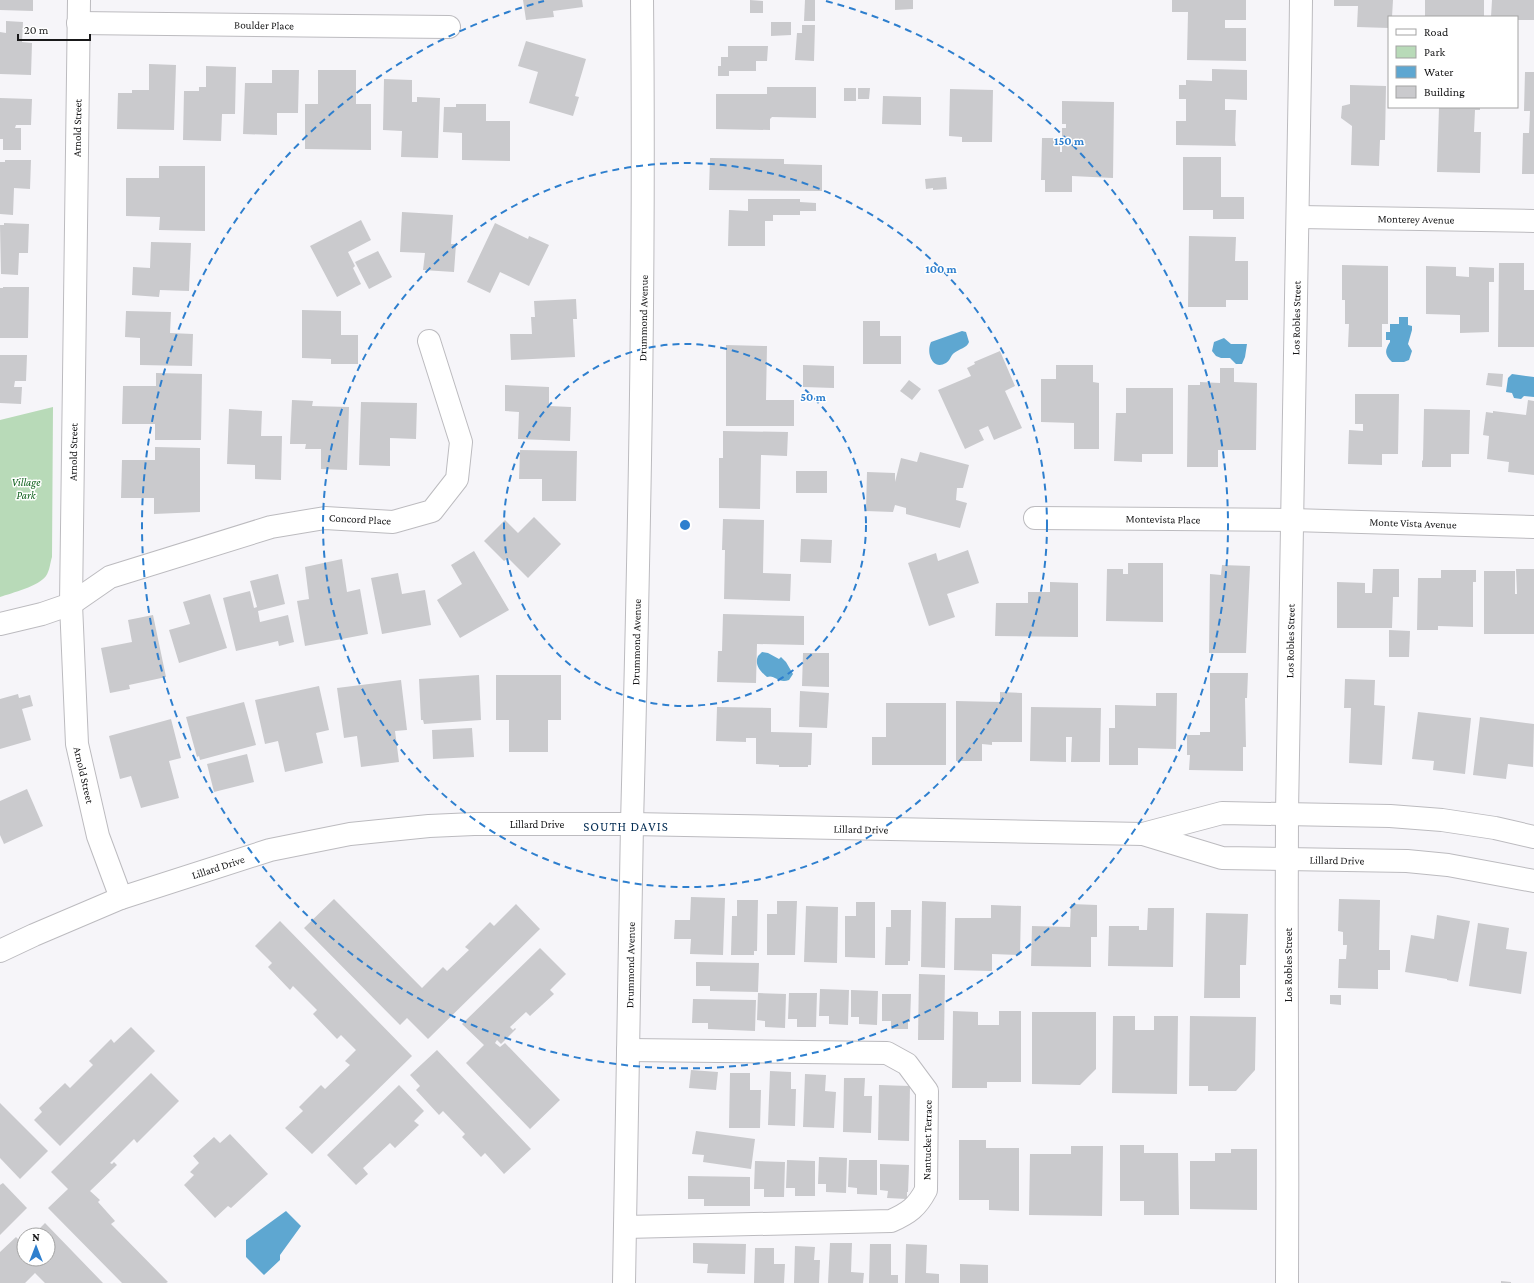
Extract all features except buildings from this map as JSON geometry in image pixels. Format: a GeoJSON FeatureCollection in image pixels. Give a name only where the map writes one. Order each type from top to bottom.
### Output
{"type":"FeatureCollection","features":[{"type":"Feature","properties":{"kind":"street","name":"Arnold Street"},"geometry":{"type":"LineString","coordinates":[[79,0],[71,604],[77,744],[98,836],[121,898]]}},
{"type":"Feature","properties":{"kind":"street","name":"Drummond Avenue"},"geometry":{"type":"LineString","coordinates":[[624,1283],[643,326],[644,146],[642,0]]}},
{"type":"Feature","properties":{"kind":"street","name":"Los Robles Street"},"geometry":{"type":"LineString","coordinates":[[1287,1283],[1287,814],[1299,217],[1301,0]]}},
{"type":"Feature","properties":{"kind":"street","name":"Boulder Place"},"geometry":{"type":"LineString","coordinates":[[78,23],[450,27]]}},
{"type":"Feature","properties":{"kind":"street","name":"Monterey Avenue"},"geometry":{"type":"LineString","coordinates":[[1299,217],[1534,221]]}},
{"type":"Feature","properties":{"kind":"street","name":"Concord Place"},"geometry":{"type":"LineString","coordinates":[[0,624],[42,614],[71,604],[110,577],[271,527],[325,518],[393,522],[432,511],[457,479],[461,442],[429,341]]}},
{"type":"Feature","properties":{"kind":"street","name":"Montevista Place"},"geometry":{"type":"LineString","coordinates":[[1035,518],[1292,520]]}},
{"type":"Feature","properties":{"kind":"street","name":"Monte Vista Avenue"},"geometry":{"type":"LineString","coordinates":[[1292,520],[1534,527]]}},
{"type":"Feature","properties":{"kind":"street","name":"Lillard Drive"},"geometry":{"type":"LineString","coordinates":[[1143,834],[1222,813],[1390,816],[1442,820],[1495,828],[1534,837]]}},
{"type":"Feature","properties":{"kind":"street","name":"Lillard Drive"},"geometry":{"type":"LineString","coordinates":[[0,951],[34,934],[121,898],[270,850],[350,834],[429,826],[474,824],[632,824],[1143,834],[1222,858],[1414,862],[1448,865],[1534,881]]}},
{"type":"Feature","properties":{"kind":"street","name":"Nantucket Terrace"},"geometry":{"type":"LineString","coordinates":[[625,1227],[891,1221],[907,1214],[919,1202],[926,1190],[928,1091],[907,1064],[887,1053],[628,1050]]}},
{"type":"Feature","properties":{"kind":"green space","name":"Village Park"},"geometry":{"type":"Polygon","coordinates":[[[53,407],[52,557],[49,569],[43,580],[38,583],[0,597],[0,420],[53,407]]]}},
{"type":"Feature","properties":{"kind":"water"},"geometry":{"type":"Polygon","coordinates":[[[1399,317],[1408,317],[1408,325],[1412,326],[1408,344],[1412,351],[1409,360],[1404,362],[1392,362],[1386,352],[1390,340],[1386,340],[1386,332],[1390,332],[1390,324],[1399,324],[1399,317]]]}},
{"type":"Feature","properties":{"kind":"water"},"geometry":{"type":"Polygon","coordinates":[[[962,331],[966,332],[969,342],[967,346],[954,353],[946,363],[941,365],[934,363],[931,359],[929,351],[931,342],[962,331]]]}},
{"type":"Feature","properties":{"kind":"water"},"geometry":{"type":"Polygon","coordinates":[[[1224,338],[1231,344],[1247,344],[1245,357],[1242,364],[1236,364],[1230,358],[1221,358],[1216,356],[1212,351],[1214,342],[1224,338]]]}},
{"type":"Feature","properties":{"kind":"water"},"geometry":{"type":"Polygon","coordinates":[[[1512,374],[1534,377],[1534,397],[1524,396],[1521,399],[1514,398],[1512,393],[1506,392],[1508,378],[1512,374]]]}},
{"type":"Feature","properties":{"kind":"water"},"geometry":{"type":"Polygon","coordinates":[[[762,652],[768,653],[779,659],[781,657],[786,662],[793,674],[789,680],[782,681],[770,676],[767,677],[762,673],[757,659],[762,652]]]}},
{"type":"Feature","properties":{"kind":"water"},"geometry":{"type":"Polygon","coordinates":[[[286,1211],[301,1226],[280,1255],[280,1260],[264,1275],[246,1257],[246,1240],[286,1211]]]}},
{"type":"Feature","properties":{"kind":"district","name":"SOUTH DAVIS"},"geometry":{"type":"Point","coordinates":[626,826]}}]}
